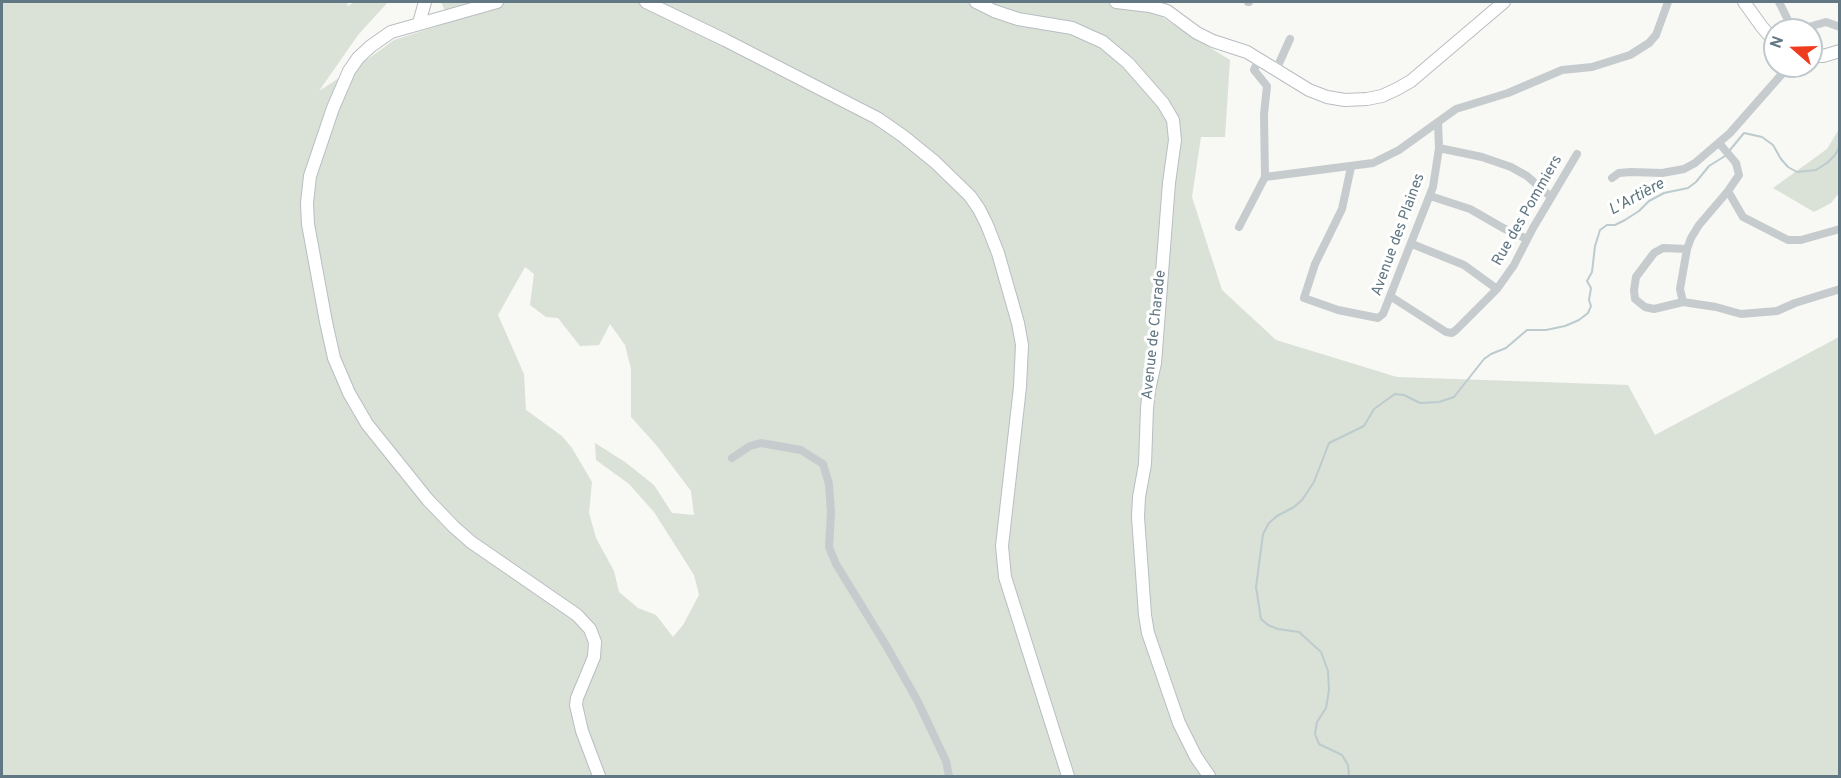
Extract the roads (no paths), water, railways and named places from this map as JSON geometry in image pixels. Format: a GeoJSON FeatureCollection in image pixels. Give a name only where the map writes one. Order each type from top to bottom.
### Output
{"type":"FeatureCollection","features":[{"type":"Feature","properties":{"kind":"street"},"geometry":{"type":"LineString","coordinates":[[419,23],[425,2]]}},
{"type":"Feature","properties":{"kind":"street"},"geometry":{"type":"LineString","coordinates":[[497,2],[391,32],[383,36],[358,58],[339,92],[310,176],[307,203],[308,224],[334,358],[349,393],[368,424],[453,527],[471,542],[577,615],[590,629],[595,642],[594,657],[576,705],[582,731],[599,777]]}},
{"type":"Feature","properties":{"kind":"street"},"geometry":{"type":"LineString","coordinates":[[646,2],[877,118],[910,141],[934,162],[970,196],[979,209],[998,253],[1018,322],[1022,345],[1020,387],[1002,546],[1005,577],[1068,777]]}},
{"type":"Feature","properties":{"kind":"street","name":"Avenue de Charade"},"geometry":{"type":"LineString","coordinates":[[976,2],[1018,20],[1072,28],[1103,42],[1128,63],[1163,103],[1173,120],[1175,140],[1169,183],[1155,363],[1147,408],[1145,464],[1138,517],[1148,633],[1179,723],[1209,777]]}},
{"type":"Feature","properties":{"kind":"street"},"geometry":{"type":"LineString","coordinates":[[1116,2],[1150,6],[1167,11],[1197,33],[1247,52],[1309,90],[1327,97],[1345,100],[1382,96],[1411,81],[1503,2]]}},
{"type":"Feature","properties":{"kind":"street"},"geometry":{"type":"LineString","coordinates":[[1265,177],[1373,164],[1399,150],[1455,109],[1508,93],[1562,70],[1592,67],[1630,55],[1649,43],[1656,35],[1668,2]]}},
{"type":"Feature","properties":{"kind":"street"},"geometry":{"type":"LineString","coordinates":[[1744,2],[1763,28]]}},
{"type":"Feature","properties":{"kind":"street"},"geometry":{"type":"LineString","coordinates":[[1779,2],[1786,18]]}},
{"type":"Feature","properties":{"kind":"street"},"geometry":{"type":"LineString","coordinates":[[1823,23],[1839,27]]}},
{"type":"Feature","properties":{"kind":"street"},"geometry":{"type":"LineString","coordinates":[[1276,70],[1290,39]]}},
{"type":"Feature","properties":{"kind":"street"},"geometry":{"type":"LineString","coordinates":[[1823,56],[1839,50]]}},
{"type":"Feature","properties":{"kind":"street"},"geometry":{"type":"LineString","coordinates":[[1239,227],[1265,177],[1264,114],[1267,86],[1254,70],[1259,59]]}},
{"type":"Feature","properties":{"kind":"street"},"geometry":{"type":"LineString","coordinates":[[1612,178],[1619,173],[1662,173],[1684,169],[1700,160],[1722,146],[1780,78]]}},
{"type":"Feature","properties":{"kind":"street","name":"Avenue des Plaines"},"geometry":{"type":"LineString","coordinates":[[1351,166],[1342,209],[1315,264],[1304,298],[1338,310],[1378,318],[1383,314],[1436,179],[1439,148],[1438,122]]}},
{"type":"Feature","properties":{"kind":"street"},"geometry":{"type":"LineString","coordinates":[[1683,302],[1680,289],[1687,249],[1698,225],[1739,175],[1736,163],[1722,146]]}},
{"type":"Feature","properties":{"kind":"street"},"geometry":{"type":"LineString","coordinates":[[1439,148],[1511,166],[1527,176],[1551,197]]}},
{"type":"Feature","properties":{"kind":"street","name":"Rue des Pommiers"},"geometry":{"type":"LineString","coordinates":[[1390,296],[1449,333],[1456,330],[1497,289],[1514,266],[1527,239],[1577,154]]}},
{"type":"Feature","properties":{"kind":"street"},"geometry":{"type":"LineString","coordinates":[[1728,191],[1743,217],[1788,240],[1801,240],[1839,229]]}},
{"type":"Feature","properties":{"kind":"street"},"geometry":{"type":"LineString","coordinates":[[1430,196],[1470,208],[1503,228],[1527,239]]}},
{"type":"Feature","properties":{"kind":"street"},"geometry":{"type":"LineString","coordinates":[[1412,244],[1464,265],[1497,289]]}},
{"type":"Feature","properties":{"kind":"street"},"geometry":{"type":"LineString","coordinates":[[1687,249],[1663,248],[1654,253],[1636,277],[1635,299],[1645,307],[1654,309],[1683,302],[1741,314],[1777,311],[1839,289]]}},
{"type":"Feature","properties":{"kind":"street"},"geometry":{"type":"LineString","coordinates":[[732,458],[750,446],[761,443],[801,450],[822,464],[829,484],[831,512],[829,547],[836,564],[917,700],[946,761],[949,777]]}},
{"type":"Feature","properties":{"kind":"waterway","name":"L'Artière"},"geometry":{"type":"LineString","coordinates":[[1349,776],[1348,765],[1342,755],[1319,744],[1315,734],[1317,722],[1326,708],[1329,690],[1328,671],[1321,652],[1299,632],[1278,629],[1261,619],[1256,587],[1263,534],[1269,523],[1277,516],[1302,500],[1314,482],[1329,443],[1364,426],[1374,409],[1395,394],[1404,395],[1420,403],[1439,402],[1454,397],[1484,359],[1506,348],[1527,330],[1546,330],[1579,320],[1588,313],[1591,306],[1589,300],[1591,288],[1587,281],[1592,272],[1595,246],[1600,230],[1607,225],[1615,225],[1625,220],[1649,201],[1664,193],[1688,188],[1709,166],[1725,156],[1744,133],[1762,137],[1773,145],[1788,167],[1797,172],[1816,170],[1827,163],[1840,146]]}}]}
